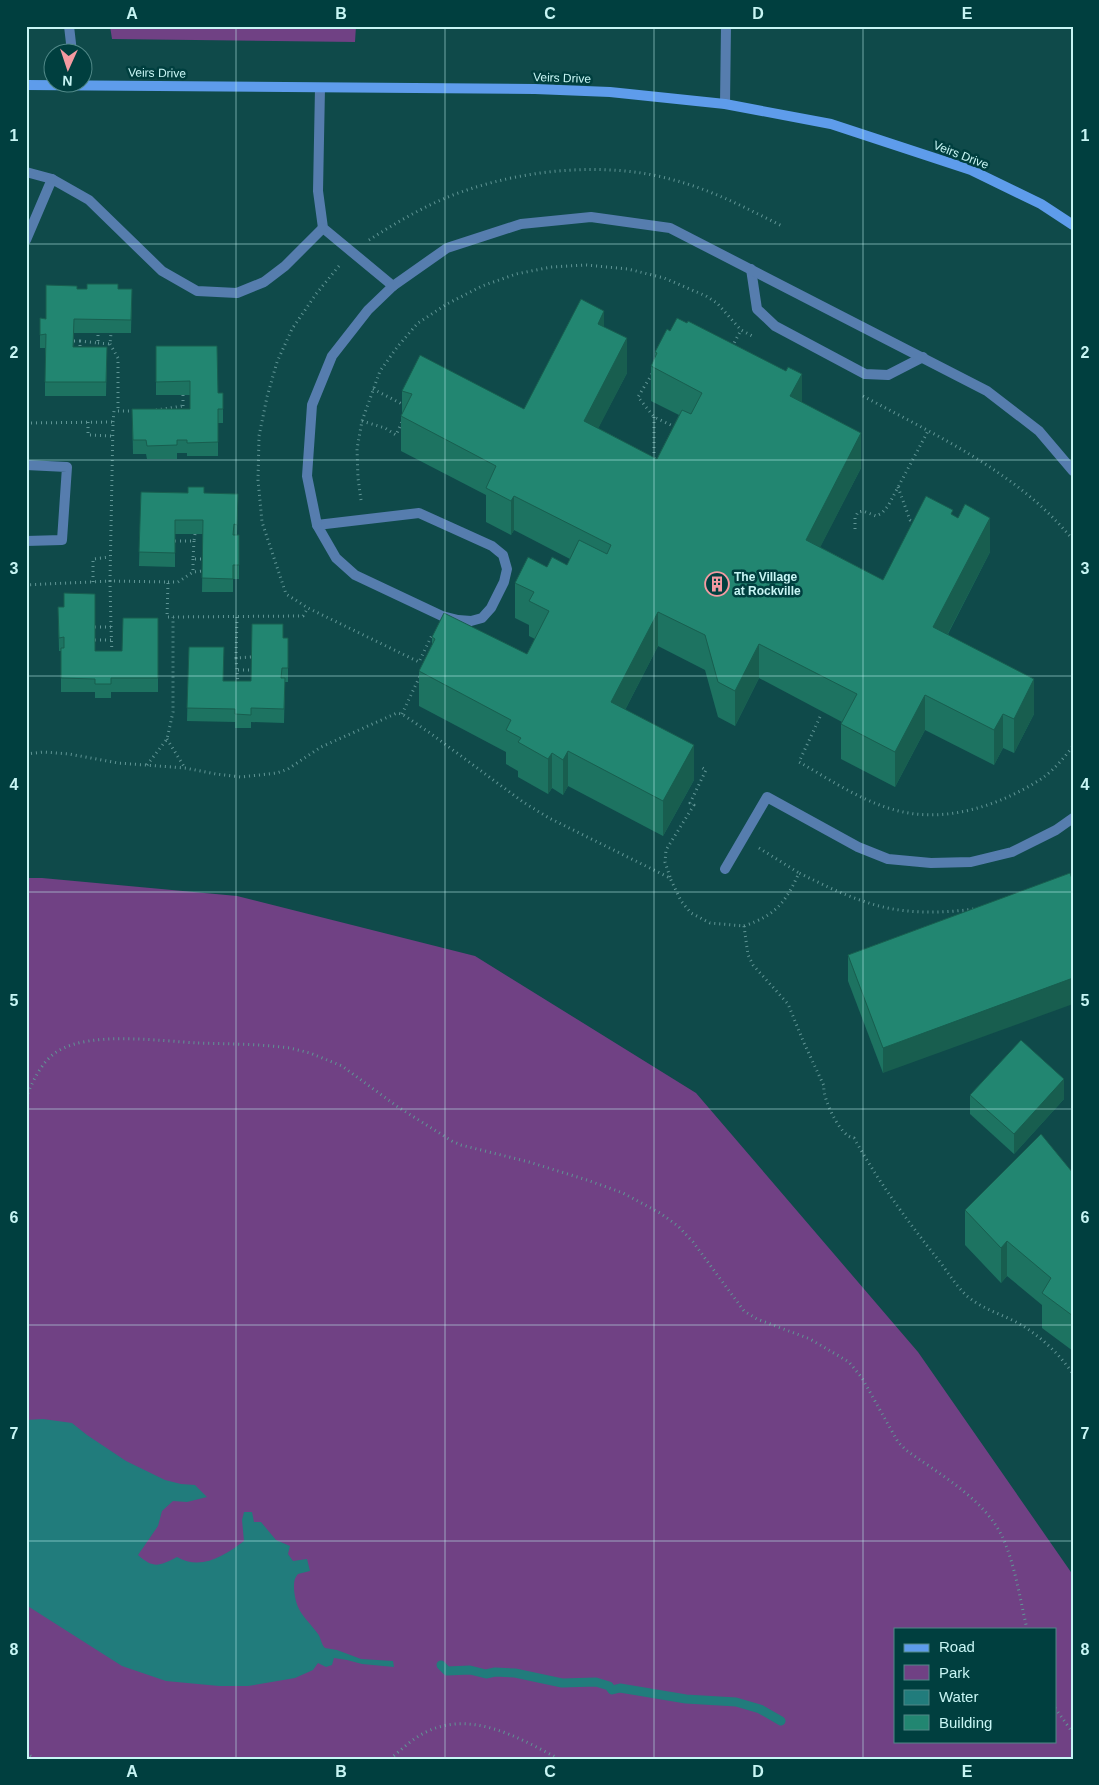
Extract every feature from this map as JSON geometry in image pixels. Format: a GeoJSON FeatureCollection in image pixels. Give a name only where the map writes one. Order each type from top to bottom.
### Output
{"type":"FeatureCollection","features":[{"type":"Feature","properties":{"kind":"street"},"geometry":{"type":"LineString","coordinates":[[69,26],[71,42]]}},
{"type":"Feature","properties":{"kind":"street"},"geometry":{"type":"LineString","coordinates":[[725,104],[726,26]]}},
{"type":"Feature","properties":{"kind":"street","name":"Veirs Drive"},"geometry":{"type":"LineString","coordinates":[[92,84],[535,89],[610,92],[725,104],[831,124],[970,170],[1041,204],[1073,225]]}},
{"type":"Feature","properties":{"kind":"street","name":"Veirs Drive"},"geometry":{"type":"LineString","coordinates":[[26,85],[42,85]]}},
{"type":"Feature","properties":{"kind":"street"},"geometry":{"type":"LineString","coordinates":[[320,88],[318,191],[323,228],[393,286]]}},
{"type":"Feature","properties":{"kind":"street"},"geometry":{"type":"LineString","coordinates":[[26,172],[52,180],[89,200],[162,271],[197,291],[236,293],[264,282],[284,266],[323,228]]}},
{"type":"Feature","properties":{"kind":"street"},"geometry":{"type":"LineString","coordinates":[[26,240],[52,180]]}},
{"type":"Feature","properties":{"kind":"street"},"geometry":{"type":"LineString","coordinates":[[317,525],[419,513],[492,546],[503,555],[507,569],[504,582],[491,608],[482,618],[464,620],[442,616],[355,575],[336,558],[317,525],[307,476],[312,405],[332,356],[368,310],[393,286],[447,248],[521,224],[591,217],[670,228],[923,357],[987,391],[1039,430],[1073,471]]}},
{"type":"Feature","properties":{"kind":"street"},"geometry":{"type":"LineString","coordinates":[[751,269],[757,309],[775,326],[865,374],[888,375],[923,357]]}},
{"type":"Feature","properties":{"kind":"street"},"geometry":{"type":"LineString","coordinates":[[26,465],[67,467],[62,540],[26,541]]}},
{"type":"Feature","properties":{"kind":"street"},"geometry":{"type":"LineString","coordinates":[[725,869],[766,797],[873,853],[888,859],[931,864],[970,862],[1012,852],[1056,830],[1073,818]]}},
{"type":"Feature","properties":{"kind":"path"},"geometry":{"type":"LineString","coordinates":[[426,666],[308,608],[286,594],[262,522],[258,480],[259,436],[267,397],[277,362],[292,329],[316,294],[351,251],[388,227],[433,203],[484,185],[549,172],[594,170],[636,173],[670,179],[718,195],[782,226]]}},
{"type":"Feature","properties":{"kind":"path"},"geometry":{"type":"LineString","coordinates":[[370,499],[361,500],[357,449],[362,421],[380,371],[418,323],[447,304],[482,286],[516,274],[551,267],[586,265],[628,269],[664,278],[706,296],[717,303],[741,330],[758,339]]}},
{"type":"Feature","properties":{"kind":"path"},"geometry":{"type":"LineString","coordinates":[[724,345],[731,349],[741,330]]}},
{"type":"Feature","properties":{"kind":"path"},"geometry":{"type":"LineString","coordinates":[[98,333],[98,343]]}},
{"type":"Feature","properties":{"kind":"path"},"geometry":{"type":"LineString","coordinates":[[111,333],[110,344],[118,358],[118,412]]}},
{"type":"Feature","properties":{"kind":"path"},"geometry":{"type":"LineString","coordinates":[[80,341],[80,351]]}},
{"type":"Feature","properties":{"kind":"path"},"geometry":{"type":"LineString","coordinates":[[74,342],[110,344]]}},
{"type":"Feature","properties":{"kind":"path"},"geometry":{"type":"LineString","coordinates":[[652,373],[638,397],[654,417],[677,428]]}},
{"type":"Feature","properties":{"kind":"path"},"geometry":{"type":"LineString","coordinates":[[373,388],[409,408]]}},
{"type":"Feature","properties":{"kind":"path"},"geometry":{"type":"LineString","coordinates":[[860,394],[1000,473],[1060,524],[1073,540]]}},
{"type":"Feature","properties":{"kind":"path"},"geometry":{"type":"LineString","coordinates":[[183,395],[183,414],[190,414]]}},
{"type":"Feature","properties":{"kind":"path"},"geometry":{"type":"LineString","coordinates":[[153,411],[183,406]]}},
{"type":"Feature","properties":{"kind":"path"},"geometry":{"type":"LineString","coordinates":[[165,408],[165,415]]}},
{"type":"Feature","properties":{"kind":"path"},"geometry":{"type":"LineString","coordinates":[[112,658],[110,557],[114,411],[144,411]]}},
{"type":"Feature","properties":{"kind":"path"},"geometry":{"type":"LineString","coordinates":[[362,421],[385,428],[396,435],[406,414]]}},
{"type":"Feature","properties":{"kind":"path"},"geometry":{"type":"LineString","coordinates":[[654,417],[654,467]]}},
{"type":"Feature","properties":{"kind":"path"},"geometry":{"type":"LineString","coordinates":[[88,422],[88,435],[113,436]]}},
{"type":"Feature","properties":{"kind":"path"},"geometry":{"type":"LineString","coordinates":[[26,423],[114,422]]}},
{"type":"Feature","properties":{"kind":"path"},"geometry":{"type":"LineString","coordinates":[[855,529],[855,518],[858,512],[863,511],[876,516],[882,513],[888,506],[928,431]]}},
{"type":"Feature","properties":{"kind":"path"},"geometry":{"type":"LineString","coordinates":[[898,487],[910,520],[918,524]]}},
{"type":"Feature","properties":{"kind":"path"},"geometry":{"type":"LineString","coordinates":[[193,572],[195,534]]}},
{"type":"Feature","properties":{"kind":"path"},"geometry":{"type":"LineString","coordinates":[[176,541],[194,541]]}},
{"type":"Feature","properties":{"kind":"path"},"geometry":{"type":"LineString","coordinates":[[93,582],[93,558],[110,557]]}},
{"type":"Feature","properties":{"kind":"path"},"geometry":{"type":"LineString","coordinates":[[193,559],[202,559]]}},
{"type":"Feature","properties":{"kind":"path"},"geometry":{"type":"LineString","coordinates":[[26,586],[110,581],[178,582],[193,572],[202,571]]}},
{"type":"Feature","properties":{"kind":"path"},"geometry":{"type":"LineString","coordinates":[[168,582],[167,617],[303,616],[308,608]]}},
{"type":"Feature","properties":{"kind":"path"},"geometry":{"type":"LineString","coordinates":[[146,766],[167,740],[173,712],[173,617]]}},
{"type":"Feature","properties":{"kind":"path"},"geometry":{"type":"LineString","coordinates":[[231,687],[240,688],[236,658],[237,617]]}},
{"type":"Feature","properties":{"kind":"path"},"geometry":{"type":"LineString","coordinates":[[95,627],[111,627]]}},
{"type":"Feature","properties":{"kind":"path"},"geometry":{"type":"LineString","coordinates":[[419,662],[432,635],[440,637]]}},
{"type":"Feature","properties":{"kind":"path"},"geometry":{"type":"LineString","coordinates":[[95,640],[111,640]]}},
{"type":"Feature","properties":{"kind":"path"},"geometry":{"type":"LineString","coordinates":[[236,658],[251,657]]}},
{"type":"Feature","properties":{"kind":"path"},"geometry":{"type":"LineString","coordinates":[[104,658],[117,658]]}},
{"type":"Feature","properties":{"kind":"path"},"geometry":{"type":"LineString","coordinates":[[238,670],[252,670]]}},
{"type":"Feature","properties":{"kind":"path"},"geometry":{"type":"LineString","coordinates":[[402,714],[422,674]]}},
{"type":"Feature","properties":{"kind":"path"},"geometry":{"type":"LineString","coordinates":[[26,754],[44,752],[69,754],[118,763],[185,768],[241,777],[277,773],[288,769],[321,746],[397,713],[402,714],[430,732],[523,802],[549,818],[670,878]]}},
{"type":"Feature","properties":{"kind":"path"},"geometry":{"type":"LineString","coordinates":[[820,717],[799,762],[875,803],[895,810],[919,814],[954,814],[979,807],[1012,794],[1042,778],[1065,757],[1073,746]]}},
{"type":"Feature","properties":{"kind":"path"},"geometry":{"type":"LineString","coordinates":[[167,740],[185,768]]}},
{"type":"Feature","properties":{"kind":"path"},"geometry":{"type":"LineString","coordinates":[[701,768],[706,770],[690,803],[694,805],[666,850],[665,862],[681,902],[691,913],[710,923],[744,926],[762,919],[778,907],[790,892],[799,873]]}},
{"type":"Feature","properties":{"kind":"path"},"geometry":{"type":"LineString","coordinates":[[743,838],[799,873],[865,902],[888,908],[917,912],[943,913],[982,908]]}},
{"type":"Feature","properties":{"kind":"path"},"geometry":{"type":"LineString","coordinates":[[744,926],[748,955],[753,965],[788,1004],[824,1086],[825,1099],[834,1118],[845,1134],[850,1138],[854,1138],[875,1175],[895,1204],[966,1295],[982,1307],[1016,1322],[1036,1336],[1053,1351],[1073,1374]]}},
{"type":"Feature","properties":{"kind":"path"},"geometry":{"type":"LineString","coordinates":[[26,1098],[35,1077],[48,1060],[56,1052],[80,1042],[111,1039],[290,1048],[310,1052],[342,1066],[438,1134],[457,1143],[566,1173],[638,1201],[660,1212],[678,1226],[693,1242],[744,1310],[757,1319],[810,1339],[848,1362],[862,1378],[898,1442],[974,1501],[994,1522],[1004,1543],[1027,1628]]}},
{"type":"Feature","properties":{"kind":"path"},"geometry":{"type":"LineString","coordinates":[[1056,1709],[1073,1733]]}},
{"type":"Feature","properties":{"kind":"path"},"geometry":{"type":"LineString","coordinates":[[390,1759],[424,1733],[449,1725],[465,1724],[479,1725],[505,1732],[559,1759]]}},
{"type":"Feature","properties":{"kind":"path"},"geometry":{"type":"LineString","coordinates":[[26,1753],[36,1759]]}},
{"type":"Feature","properties":{"kind":"green space"},"geometry":{"type":"Polygon","coordinates":[[[110,26],[356,26],[355,42],[112,39],[110,26]]]}},
{"type":"Feature","properties":{"kind":"green space"},"geometry":{"type":"Polygon","coordinates":[[[26,878],[237,896],[475,956],[696,1093],[918,1352],[1073,1575],[1073,1759],[26,1759],[26,878]]]}},
{"type":"Feature","properties":{"kind":"water"},"geometry":{"type":"Polygon","coordinates":[[[43,1419],[72,1423],[126,1461],[165,1480],[195,1485],[207,1497],[187,1502],[173,1501],[162,1511],[158,1526],[138,1555],[148,1562],[157,1565],[177,1557],[195,1563],[212,1560],[244,1541],[242,1520],[244,1512],[252,1512],[254,1522],[261,1522],[276,1540],[290,1546],[288,1554],[293,1561],[307,1559],[310,1571],[298,1574],[296,1577],[294,1581],[295,1597],[299,1609],[318,1634],[325,1648],[337,1650],[361,1659],[393,1661],[394,1667],[362,1664],[334,1658],[332,1665],[326,1667],[318,1663],[313,1670],[295,1678],[248,1686],[219,1686],[166,1681],[122,1666],[26,1605],[26,1420],[43,1419]]]}},
{"type":"Feature","properties":{"kind":"building"},"geometry":{"type":"Polygon","coordinates":[[[87,284],[118,284],[118,289],[132,289],[131,320],[74,319],[73,347],[107,347],[106,382],[45,382],[46,334],[40,335],[40,318],[46,319],[46,285],[77,286],[77,289],[87,289],[87,284]]]}},
{"type":"Feature","properties":{"kind":"building","name":"The Village at Rockville"},"geometry":{"type":"Polygon","coordinates":[[[581,299],[604,311],[598,324],[627,338],[584,421],[657,459],[682,410],[691,414],[702,393],[651,366],[657,353],[655,352],[667,329],[670,331],[677,318],[687,323],[688,321],[786,371],[788,367],[802,374],[790,396],[861,433],[806,540],[883,580],[926,496],[953,510],[951,514],[958,518],[965,504],[990,518],[933,627],[1034,679],[1014,719],[1003,714],[994,730],[925,695],[895,752],[841,724],[857,694],[759,644],[735,691],[718,682],[705,635],[658,612],[611,702],[694,745],[663,801],[568,751],[563,760],[552,753],[548,759],[518,742],[521,738],[506,730],[511,720],[419,671],[435,639],[432,637],[444,613],[527,654],[549,611],[529,601],[534,592],[515,583],[528,557],[547,567],[552,557],[567,565],[579,540],[607,554],[611,545],[514,496],[511,501],[486,488],[496,466],[401,416],[412,394],[402,391],[420,355],[524,409],[581,299]]]}},
{"type":"Feature","properties":{"kind":"building"},"geometry":{"type":"Polygon","coordinates":[[[156,346],[217,346],[218,393],[223,393],[223,409],[218,409],[218,442],[187,443],[187,440],[177,440],[177,445],[147,446],[146,440],[133,440],[132,409],[190,409],[190,381],[156,382],[156,346]]]}},
{"type":"Feature","properties":{"kind":"building"},"geometry":{"type":"Polygon","coordinates":[[[188,487],[204,487],[204,493],[238,494],[237,525],[234,524],[233,535],[239,535],[239,565],[233,565],[233,579],[202,578],[203,520],[175,520],[175,553],[139,552],[141,492],[188,493],[188,487]]]}},
{"type":"Feature","properties":{"kind":"building"},"geometry":{"type":"Polygon","coordinates":[[[64,593],[95,594],[95,651],[122,651],[123,618],[158,618],[158,678],[111,678],[111,684],[95,684],[95,679],[61,678],[61,648],[64,648],[64,637],[59,638],[58,607],[64,607],[64,593]]]}},
{"type":"Feature","properties":{"kind":"building"},"geometry":{"type":"Polygon","coordinates":[[[252,624],[283,624],[283,638],[288,638],[288,668],[282,668],[281,678],[285,678],[284,709],[251,708],[251,715],[235,714],[235,709],[187,708],[189,647],[224,647],[223,681],[251,681],[252,624]]]}},
{"type":"Feature","properties":{"kind":"building"},"geometry":{"type":"Polygon","coordinates":[[[1070,873],[1073,882],[1073,978],[883,1048],[848,955],[1070,873]]]}},
{"type":"Feature","properties":{"kind":"building"},"geometry":{"type":"Polygon","coordinates":[[[1021,1040],[1064,1079],[1014,1134],[970,1095],[1021,1040]]]}},
{"type":"Feature","properties":{"kind":"building"},"geometry":{"type":"Polygon","coordinates":[[[1041,1134],[1073,1173],[1073,1316],[1042,1293],[1051,1278],[1007,1241],[1001,1248],[965,1210],[1041,1134]]]}},
{"type":"Feature","properties":{"kind":"waterway"},"geometry":{"type":"LineString","coordinates":[[441,1665],[447,1671],[470,1670],[486,1674],[495,1672],[515,1673],[562,1683],[596,1682],[609,1686],[612,1690],[620,1688],[686,1699],[736,1702],[760,1709],[781,1721]]}},
{"type":"Feature","properties":{"kind":"place","name":"The Village at Rockville"},"geometry":{"type":"Point","coordinates":[717,584]}}]}
